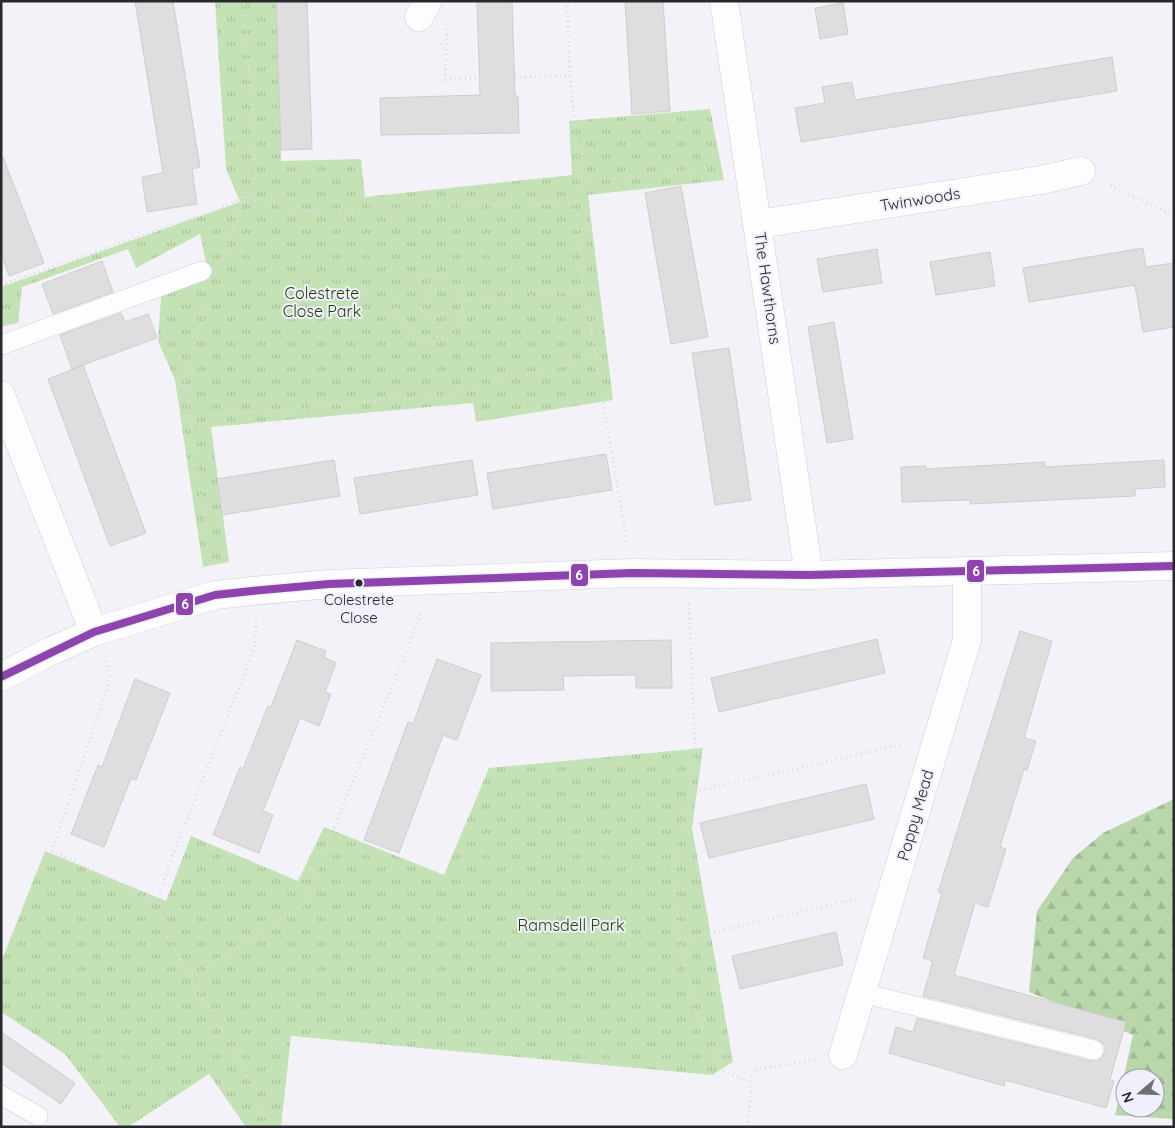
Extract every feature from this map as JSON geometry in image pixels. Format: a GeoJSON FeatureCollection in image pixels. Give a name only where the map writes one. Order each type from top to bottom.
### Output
{"type":"FeatureCollection","features":[{"type":"Feature","properties":{"kind":"street","name":"The Hawthorns"},"geometry":{"type":"LineString","coordinates":[[724,1],[759,224],[809,574]]}},
{"type":"Feature","properties":{"kind":"street","name":"Twinwoods"},"geometry":{"type":"LineString","coordinates":[[759,224],[1041,180],[1081,171]]}},
{"type":"Feature","properties":{"kind":"street"},"geometry":{"type":"LineString","coordinates":[[1,395],[94,632]]}},
{"type":"Feature","properties":{"kind":"street"},"geometry":{"type":"LineString","coordinates":[[1,677],[49,652],[94,632],[215,595],[252,591],[329,584],[632,573],[809,574],[968,572],[1174,566]]}},
{"type":"Feature","properties":{"kind":"street","name":"Poppy Mead"},"geometry":{"type":"LineString","coordinates":[[843,1055],[967,640],[968,572]]}},
{"type":"Feature","properties":{"kind":"lane"},"geometry":{"type":"LineString","coordinates":[[1,345],[202,271]]}},
{"type":"Feature","properties":{"kind":"lane"},"geometry":{"type":"LineString","coordinates":[[862,993],[1094,1050]]}},
{"type":"Feature","properties":{"kind":"lane"},"geometry":{"type":"LineString","coordinates":[[1,1095],[38,1116]]}},
{"type":"Feature","properties":{"kind":"path"},"geometry":{"type":"LineString","coordinates":[[222,262],[244,197],[256,174],[244,1]]}},
{"type":"Feature","properties":{"kind":"path"},"geometry":{"type":"LineString","coordinates":[[567,1],[570,76],[580,182],[574,203],[585,290],[632,573]]}},
{"type":"Feature","properties":{"kind":"path"},"geometry":{"type":"LineString","coordinates":[[447,21],[445,80],[570,76]]}},
{"type":"Feature","properties":{"kind":"path"},"geometry":{"type":"LineString","coordinates":[[580,182],[748,163]]}},
{"type":"Feature","properties":{"kind":"path"},"geometry":{"type":"LineString","coordinates":[[1081,171],[1174,216]]}},
{"type":"Feature","properties":{"kind":"path"},"geometry":{"type":"LineString","coordinates":[[1,285],[218,209],[244,197],[301,211],[574,203]]}},
{"type":"Feature","properties":{"kind":"path"},"geometry":{"type":"LineString","coordinates":[[435,274],[448,279],[458,289],[462,301],[463,314],[459,324],[453,333],[437,340],[428,342],[411,336],[403,328],[399,318],[400,295],[403,289],[418,278],[435,274]]}},
{"type":"Feature","properties":{"kind":"path"},"geometry":{"type":"LineString","coordinates":[[428,276],[431,297]]}},
{"type":"Feature","properties":{"kind":"path"},"geometry":{"type":"LineString","coordinates":[[212,290],[184,374],[215,595]]}},
{"type":"Feature","properties":{"kind":"path"},"geometry":{"type":"LineString","coordinates":[[462,301],[585,290]]}},
{"type":"Feature","properties":{"kind":"path"},"geometry":{"type":"LineString","coordinates":[[434,296],[442,300],[443,313],[427,316],[421,309],[423,301],[431,297],[434,296]]}},
{"type":"Feature","properties":{"kind":"path"},"geometry":{"type":"LineString","coordinates":[[434,299],[440,301],[442,309],[433,316],[423,309],[426,302],[434,299]]}},
{"type":"Feature","properties":{"kind":"path"},"geometry":{"type":"LineString","coordinates":[[433,316],[437,340]]}},
{"type":"Feature","properties":{"kind":"path"},"geometry":{"type":"LineString","coordinates":[[190,418],[450,394],[596,356]]}},
{"type":"Feature","properties":{"kind":"path"},"geometry":{"type":"LineString","coordinates":[[687,573],[695,749],[690,793],[672,867],[680,940],[694,1008],[716,1062],[720,1070],[751,1082]]}},
{"type":"Feature","properties":{"kind":"path"},"geometry":{"type":"LineString","coordinates":[[192,976],[302,908],[420,617],[424,582]]}},
{"type":"Feature","properties":{"kind":"path"},"geometry":{"type":"LineString","coordinates":[[252,591],[257,623],[255,647],[169,865],[160,895],[162,926],[255,1088],[267,1127]]}},
{"type":"Feature","properties":{"kind":"path"},"geometry":{"type":"LineString","coordinates":[[94,632],[110,674],[106,692],[52,851],[161,904]]}},
{"type":"Feature","properties":{"kind":"path"},"geometry":{"type":"LineString","coordinates":[[690,793],[921,740],[936,744]]}},
{"type":"Feature","properties":{"kind":"path"},"geometry":{"type":"LineString","coordinates":[[680,940],[877,894],[890,898]]}},
{"type":"Feature","properties":{"kind":"path"},"geometry":{"type":"LineString","coordinates":[[748,1127],[752,1070],[843,1055]]}},
{"type":"Feature","properties":{"kind":"green space","name":"Colestrete Close Park"},"geometry":{"type":"Polygon","coordinates":[[[215,1],[280,1],[281,161],[361,159],[365,197],[572,175],[569,121],[710,109],[724,180],[588,195],[613,400],[476,422],[473,403],[211,427],[229,562],[203,567],[175,380],[158,341],[161,297],[209,278],[200,234],[136,268],[128,249],[22,287],[18,323],[1,327],[1,287],[240,202],[226,169],[215,1]]]}},
{"type":"Feature","properties":{"kind":"green space","name":"Ramsdell Park"},"geometry":{"type":"Polygon","coordinates":[[[703,748],[692,828],[733,1062],[712,1075],[291,1036],[281,1127],[246,1127],[209,1074],[128,1127],[120,1127],[65,1054],[1,1012],[1,962],[45,851],[166,901],[191,836],[298,881],[324,827],[444,875],[489,768],[703,748]]]}},
{"type":"Feature","properties":{"kind":"green space"},"geometry":{"type":"Polygon","coordinates":[[[1174,799],[1174,1119],[1159,1118],[1165,1118],[1165,1068],[1126,1068],[1133,1035],[1029,992],[1037,911],[1073,858],[1103,833],[1174,799]]]}},
{"type":"Feature","properties":{"kind":"building"},"geometry":{"type":"Polygon","coordinates":[[[135,1],[173,1],[200,167],[192,169],[197,204],[147,212],[142,177],[163,173],[135,1]]]}},
{"type":"Feature","properties":{"kind":"building"},"geometry":{"type":"Polygon","coordinates":[[[276,1],[307,1],[312,149],[281,150],[276,1]]]}},
{"type":"Feature","properties":{"kind":"building"},"geometry":{"type":"Polygon","coordinates":[[[477,1],[512,1],[515,96],[518,96],[519,133],[381,135],[380,98],[480,95],[477,1]]]}},
{"type":"Feature","properties":{"kind":"building"},"geometry":{"type":"Polygon","coordinates":[[[625,1],[663,1],[670,111],[632,114],[625,1]]]}},
{"type":"Feature","properties":{"kind":"building"},"geometry":{"type":"Polygon","coordinates":[[[843,3],[848,34],[820,39],[815,8],[843,3]]]}},
{"type":"Feature","properties":{"kind":"building"},"geometry":{"type":"Polygon","coordinates":[[[1112,57],[1117,91],[801,142],[795,108],[825,103],[822,87],[852,82],[855,100],[1112,57]]]}},
{"type":"Feature","properties":{"kind":"building"},"geometry":{"type":"Polygon","coordinates":[[[1,157],[3,157],[44,263],[9,276],[1,253],[1,157]]]}},
{"type":"Feature","properties":{"kind":"building"},"geometry":{"type":"Polygon","coordinates":[[[681,186],[708,337],[671,344],[645,193],[681,186]]]}},
{"type":"Feature","properties":{"kind":"building"},"geometry":{"type":"Polygon","coordinates":[[[1143,248],[1146,267],[1174,263],[1174,327],[1143,332],[1135,285],[1029,302],[1023,268],[1143,248]]]}},
{"type":"Feature","properties":{"kind":"building"},"geometry":{"type":"Polygon","coordinates":[[[877,249],[882,283],[823,292],[817,259],[877,249]]]}},
{"type":"Feature","properties":{"kind":"building"},"geometry":{"type":"Polygon","coordinates":[[[990,252],[995,286],[936,295],[930,262],[990,252]]]}},
{"type":"Feature","properties":{"kind":"building"},"geometry":{"type":"Polygon","coordinates":[[[102,261],[113,292],[53,314],[42,284],[102,261]]]}},
{"type":"Feature","properties":{"kind":"building"},"geometry":{"type":"Polygon","coordinates":[[[121,313],[125,322],[148,314],[157,338],[72,369],[60,335],[121,313]]]}},
{"type":"Feature","properties":{"kind":"building"},"geometry":{"type":"Polygon","coordinates":[[[834,322],[853,439],[827,443],[808,327],[834,322]]]}},
{"type":"Feature","properties":{"kind":"building"},"geometry":{"type":"Polygon","coordinates":[[[729,348],[751,500],[715,505],[692,353],[729,348]]]}},
{"type":"Feature","properties":{"kind":"building"},"geometry":{"type":"Polygon","coordinates":[[[83,365],[146,533],[110,546],[48,379],[83,365]]]}},
{"type":"Feature","properties":{"kind":"building"},"geometry":{"type":"Polygon","coordinates":[[[606,454],[612,490],[493,509],[487,473],[606,454]]]}},
{"type":"Feature","properties":{"kind":"building"},"geometry":{"type":"Polygon","coordinates":[[[334,460],[340,496],[222,515],[217,479],[334,460]]]}},
{"type":"Feature","properties":{"kind":"building"},"geometry":{"type":"Polygon","coordinates":[[[472,460],[478,495],[360,514],[354,478],[472,460]]]}},
{"type":"Feature","properties":{"kind":"building"},"geometry":{"type":"Polygon","coordinates":[[[1164,460],[1165,487],[1135,489],[1135,496],[970,504],[970,500],[902,502],[901,467],[926,466],[926,469],[1045,462],[1045,467],[1164,460]]]}},
{"type":"Feature","properties":{"kind":"building"},"geometry":{"type":"Polygon","coordinates":[[[1020,631],[1052,641],[1024,738],[1036,741],[1027,770],[1024,769],[1000,847],[1006,849],[988,907],[975,903],[954,975],[1126,1022],[1110,1080],[1114,1081],[1106,1108],[1005,1080],[1004,1086],[889,1053],[896,1027],[913,1032],[917,1018],[1091,1061],[1098,1061],[1105,1053],[1105,1046],[1097,1039],[923,996],[933,961],[923,958],[942,893],[938,892],[1020,631]]]}},
{"type":"Feature","properties":{"kind":"building"},"geometry":{"type":"Polygon","coordinates":[[[877,639],[885,673],[719,712],[711,678],[877,639]]]}},
{"type":"Feature","properties":{"kind":"building"},"geometry":{"type":"Polygon","coordinates":[[[297,640],[326,651],[324,657],[336,663],[325,692],[331,694],[319,726],[300,718],[263,811],[273,815],[259,853],[213,835],[240,767],[243,769],[268,706],[271,707],[297,640]]]}},
{"type":"Feature","properties":{"kind":"building"},"geometry":{"type":"Polygon","coordinates":[[[671,640],[672,688],[636,688],[636,675],[563,676],[564,690],[491,691],[491,643],[671,640]]]}},
{"type":"Feature","properties":{"kind":"building"},"geometry":{"type":"Polygon","coordinates":[[[437,659],[481,675],[457,740],[443,735],[399,853],[364,840],[408,722],[413,724],[437,659]]]}},
{"type":"Feature","properties":{"kind":"building"},"geometry":{"type":"Polygon","coordinates":[[[135,679],[170,693],[136,780],[131,778],[104,847],[71,834],[98,765],[102,767],[135,679]]]}},
{"type":"Feature","properties":{"kind":"building"},"geometry":{"type":"Polygon","coordinates":[[[866,784],[874,819],[709,858],[700,823],[866,784]]]}},
{"type":"Feature","properties":{"kind":"building"},"geometry":{"type":"Polygon","coordinates":[[[836,932],[843,965],[740,989],[732,956],[836,932]]]}},
{"type":"Feature","properties":{"kind":"building"},"geometry":{"type":"Polygon","coordinates":[[[1,1032],[75,1083],[61,1104],[1,1063],[1,1032]]]}},
{"type":"Feature","properties":{"kind":"transit line","name":"6"},"geometry":{"type":"LineString","coordinates":[[1,677],[94,632],[215,595],[252,591],[329,584],[632,573],[809,575],[1174,566]]}},
{"type":"Feature","properties":{"kind":"place","name":"Colestrete Close"},"geometry":{"type":"Point","coordinates":[359,583]}}]}
